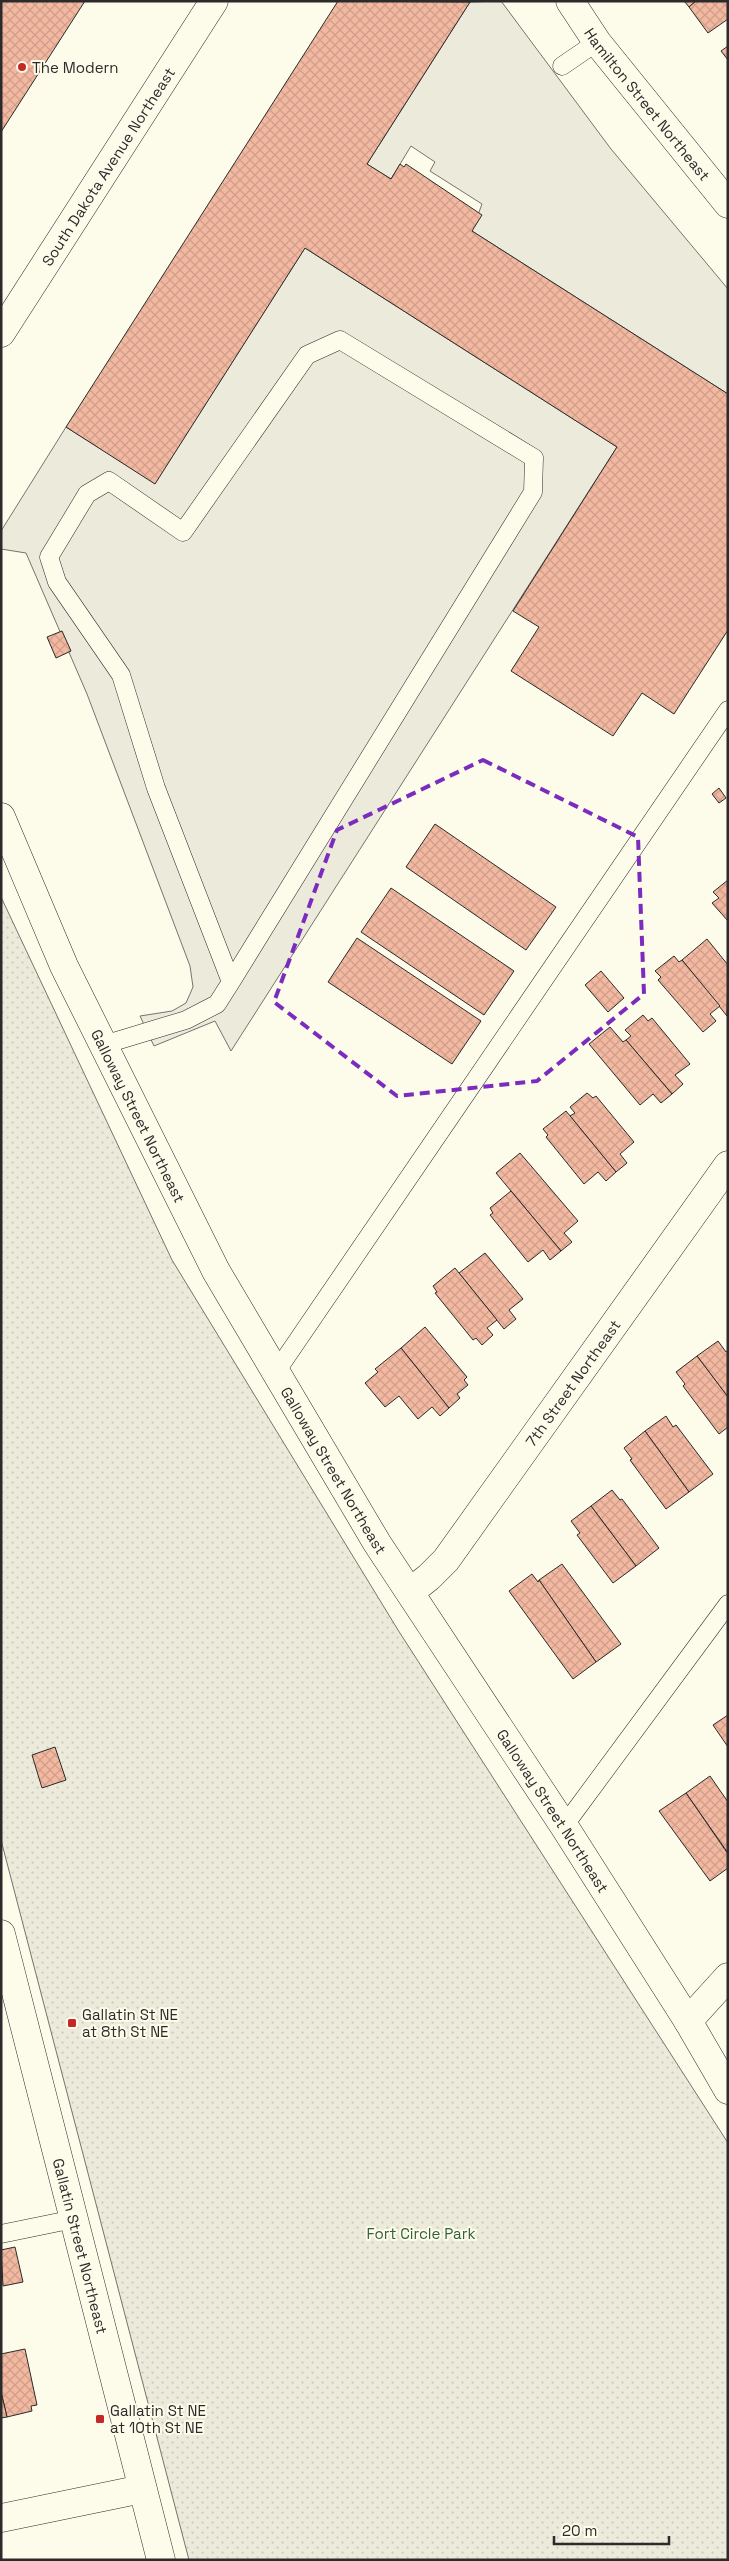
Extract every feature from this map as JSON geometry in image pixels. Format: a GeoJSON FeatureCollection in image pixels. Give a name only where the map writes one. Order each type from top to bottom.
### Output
{"type":"FeatureCollection","features":[{"type":"Feature","properties":{"kind":"street","name":"South Dakota Avenue Northeast"},"geometry":{"type":"LineString","coordinates":[[1,333],[214,1]]}},
{"type":"Feature","properties":{"kind":"street","name":"Hamilton Street Northeast"},"geometry":{"type":"LineString","coordinates":[[570,1],[597,42],[728,204]]}},
{"type":"Feature","properties":{"kind":"street","name":"Galloway Street Northeast"},"geometry":{"type":"LineString","coordinates":[[1,816],[64,966],[216,1270],[377,1543],[564,1826],[688,2021],[728,2090]]}},
{"type":"Feature","properties":{"kind":"street","name":"7th Street Northeast"},"geometry":{"type":"LineString","coordinates":[[410,1592],[430,1577],[446,1560],[728,1165]]}},
{"type":"Feature","properties":{"kind":"street","name":"Gallatin Street Northeast"},"geometry":{"type":"LineString","coordinates":[[2,1938],[160,2560]]}},
{"type":"Feature","properties":{"kind":"street"},"geometry":{"type":"LineString","coordinates":[[688,2021],[728,1977]]}},
{"type":"Feature","properties":{"kind":"street"},"geometry":{"type":"LineString","coordinates":[[1,2518],[142,2490]]}},
{"type":"Feature","properties":{"kind":"lane"},"geometry":{"type":"LineString","coordinates":[[562,66],[597,42]]}},
{"type":"Feature","properties":{"kind":"lane"},"geometry":{"type":"LineString","coordinates":[[104,1045],[186,1020],[217,1004],[231,982],[533,492],[534,458],[340,340],[307,355],[183,532],[109,481],[87,494],[48,557],[57,582],[121,675],[156,788],[231,982]]}},
{"type":"Feature","properties":{"kind":"lane"},"geometry":{"type":"LineString","coordinates":[[276,1372],[728,710]]}},
{"type":"Feature","properties":{"kind":"lane"},"geometry":{"type":"LineString","coordinates":[[564,1826],[728,1604]]}},
{"type":"Feature","properties":{"kind":"lane"},"geometry":{"type":"LineString","coordinates":[[1,2234],[74,2219]]}},
{"type":"Feature","properties":{"kind":"highlighted area"},"geometry":{"type":"Polygon","coordinates":[[[483,760],[638,837],[644,994],[537,1081],[397,1096],[274,1002],[337,830],[483,760]]]}},
{"type":"Feature","properties":{"kind":"green space","name":"Fort Circle Park"},"geometry":{"type":"Polygon","coordinates":[[[1,897],[172,1260],[398,1630],[728,2143],[728,2560],[189,2560],[1,1840],[1,897]]]}},
{"type":"Feature","properties":{"kind":"shaded area"},"geometry":{"type":"Polygon","coordinates":[[[501,1],[611,149],[728,289],[728,394],[472,231],[482,204],[430,171],[435,162],[411,146],[391,179],[367,164],[470,2],[501,1]]]}},
{"type":"Feature","properties":{"kind":"shaded area"},"geometry":{"type":"Polygon","coordinates":[[[305,248],[617,447],[231,1051],[215,1021],[154,1046],[140,1016],[172,1011],[186,1003],[193,987],[190,966],[87,694],[26,553],[1,549],[1,531],[66,427],[155,483],[305,248]]]}},
{"type":"Feature","properties":{"kind":"building","name":"The Modern"},"geometry":{"type":"Polygon","coordinates":[[[1,1],[85,1],[1,132],[1,1]]]}},
{"type":"Feature","properties":{"kind":"building"},"geometry":{"type":"Polygon","coordinates":[[[338,1],[470,2],[367,164],[391,179],[400,164],[404,167],[406,164],[482,215],[472,231],[728,394],[728,630],[674,714],[642,693],[613,736],[511,671],[539,627],[513,611],[617,447],[305,248],[155,484],[66,427],[338,1]]]}},
{"type":"Feature","properties":{"kind":"building"},"geometry":{"type":"Polygon","coordinates":[[[684,1],[696,1],[689,7],[684,1]]]}},
{"type":"Feature","properties":{"kind":"building"},"geometry":{"type":"Polygon","coordinates":[[[696,1],[728,1],[728,19],[708,33],[689,7],[696,1]]]}},
{"type":"Feature","properties":{"kind":"building"},"geometry":{"type":"Polygon","coordinates":[[[728,46],[728,60],[721,51],[728,46]]]}},
{"type":"Feature","properties":{"kind":"building"},"geometry":{"type":"Polygon","coordinates":[[[62,631],[71,651],[56,658],[47,637],[62,631]]]}},
{"type":"Feature","properties":{"kind":"building"},"geometry":{"type":"Polygon","coordinates":[[[719,788],[726,798],[719,803],[712,794],[719,788]]]}},
{"type":"Feature","properties":{"kind":"building"},"geometry":{"type":"Polygon","coordinates":[[[435,824],[556,907],[526,950],[406,867],[435,824]]]}},
{"type":"Feature","properties":{"kind":"building"},"geometry":{"type":"Polygon","coordinates":[[[728,880],[728,921],[712,903],[719,898],[713,892],[728,880]]]}},
{"type":"Feature","properties":{"kind":"building"},"geometry":{"type":"Polygon","coordinates":[[[391,888],[514,971],[484,1015],[361,932],[391,888]]]}},
{"type":"Feature","properties":{"kind":"building"},"geometry":{"type":"Polygon","coordinates":[[[357,938],[481,1021],[452,1064],[328,982],[357,938]]]}},
{"type":"Feature","properties":{"kind":"building"},"geometry":{"type":"Polygon","coordinates":[[[707,939],[728,965],[727,1016],[682,960],[707,939]]]}},
{"type":"Feature","properties":{"kind":"building"},"geometry":{"type":"Polygon","coordinates":[[[674,956],[679,962],[682,960],[720,1006],[710,1014],[716,1021],[703,1032],[658,980],[661,977],[655,971],[674,956]]]}},
{"type":"Feature","properties":{"kind":"building"},"geometry":{"type":"Polygon","coordinates":[[[601,971],[624,998],[608,1012],[585,985],[601,971]]]}},
{"type":"Feature","properties":{"kind":"building"},"geometry":{"type":"Polygon","coordinates":[[[643,1015],[648,1021],[652,1018],[690,1064],[675,1075],[683,1084],[672,1094],[626,1040],[631,1036],[625,1030],[643,1015]]]}},
{"type":"Feature","properties":{"kind":"building"},"geometry":{"type":"Polygon","coordinates":[[[610,1027],[623,1042],[626,1040],[672,1094],[661,1103],[653,1094],[640,1105],[589,1044],[610,1027]]]}},
{"type":"Feature","properties":{"kind":"building"},"geometry":{"type":"Polygon","coordinates":[[[587,1093],[593,1098],[596,1096],[634,1142],[620,1154],[627,1163],[616,1172],[570,1116],[575,1113],[570,1107],[587,1093]]]}},
{"type":"Feature","properties":{"kind":"building"},"geometry":{"type":"Polygon","coordinates":[[[566,1111],[616,1172],[606,1181],[598,1172],[584,1184],[546,1137],[548,1135],[543,1129],[566,1111]]]}},
{"type":"Feature","properties":{"kind":"building"},"geometry":{"type":"Polygon","coordinates":[[[520,1153],[578,1221],[564,1233],[572,1242],[561,1251],[496,1173],[520,1153]]]}},
{"type":"Feature","properties":{"kind":"building"},"geometry":{"type":"Polygon","coordinates":[[[511,1191],[561,1251],[550,1260],[543,1250],[528,1262],[490,1215],[493,1213],[490,1208],[511,1191]]]}},
{"type":"Feature","properties":{"kind":"building"},"geometry":{"type":"Polygon","coordinates":[[[485,1253],[523,1299],[509,1310],[516,1319],[504,1329],[459,1273],[485,1253]]]}},
{"type":"Feature","properties":{"kind":"building"},"geometry":{"type":"Polygon","coordinates":[[[455,1268],[497,1320],[487,1328],[493,1335],[482,1345],[476,1338],[473,1340],[435,1293],[437,1292],[433,1286],[455,1268]]]}},
{"type":"Feature","properties":{"kind":"building"},"geometry":{"type":"Polygon","coordinates":[[[425,1327],[467,1377],[464,1380],[468,1385],[457,1394],[460,1398],[449,1408],[401,1348],[425,1327]]]}},
{"type":"Feature","properties":{"kind":"building"},"geometry":{"type":"Polygon","coordinates":[[[718,1341],[726,1352],[728,1351],[728,1397],[697,1356],[718,1341]]]}},
{"type":"Feature","properties":{"kind":"building"},"geometry":{"type":"Polygon","coordinates":[[[401,1348],[449,1408],[440,1416],[432,1407],[418,1419],[399,1396],[385,1407],[365,1383],[378,1372],[375,1369],[401,1348]]]}},
{"type":"Feature","properties":{"kind":"building"},"geometry":{"type":"Polygon","coordinates":[[[697,1356],[728,1397],[728,1427],[719,1434],[683,1386],[685,1384],[676,1372],[697,1356]]]}},
{"type":"Feature","properties":{"kind":"building"},"geometry":{"type":"Polygon","coordinates":[[[666,1416],[673,1427],[676,1425],[713,1474],[689,1492],[645,1431],[666,1416]]]}},
{"type":"Feature","properties":{"kind":"building"},"geometry":{"type":"Polygon","coordinates":[[[645,1431],[689,1492],[666,1509],[630,1460],[632,1459],[624,1448],[645,1431]]]}},
{"type":"Feature","properties":{"kind":"building"},"geometry":{"type":"Polygon","coordinates":[[[612,1490],[620,1500],[622,1499],[659,1548],[636,1566],[591,1506],[612,1490]]]}},
{"type":"Feature","properties":{"kind":"building"},"geometry":{"type":"Polygon","coordinates":[[[591,1506],[636,1566],[613,1583],[577,1535],[580,1533],[571,1521],[591,1506]]]}},
{"type":"Feature","properties":{"kind":"building"},"geometry":{"type":"Polygon","coordinates":[[[562,1564],[621,1644],[596,1662],[539,1580],[562,1564]]]}},
{"type":"Feature","properties":{"kind":"building"},"geometry":{"type":"Polygon","coordinates":[[[532,1574],[538,1582],[539,1580],[596,1662],[573,1679],[509,1591],[532,1574]]]}},
{"type":"Feature","properties":{"kind":"building"},"geometry":{"type":"Polygon","coordinates":[[[728,1715],[728,1747],[713,1725],[728,1715]]]}},
{"type":"Feature","properties":{"kind":"building"},"geometry":{"type":"Polygon","coordinates":[[[55,1747],[66,1780],[42,1788],[32,1755],[55,1747]]]}},
{"type":"Feature","properties":{"kind":"building"},"geometry":{"type":"Polygon","coordinates":[[[710,1776],[728,1802],[728,1853],[686,1793],[710,1776]]]}},
{"type":"Feature","properties":{"kind":"building"},"geometry":{"type":"Polygon","coordinates":[[[686,1793],[728,1854],[728,1868],[710,1881],[659,1811],[686,1793]]]}},
{"type":"Feature","properties":{"kind":"building"},"geometry":{"type":"Polygon","coordinates":[[[15,2247],[23,2282],[3,2286],[1,2250],[15,2247]]]}},
{"type":"Feature","properties":{"kind":"building"},"geometry":{"type":"Polygon","coordinates":[[[25,2349],[37,2405],[31,2406],[32,2411],[7,2417],[1,2392],[1,2354],[25,2349]]]}},
{"type":"Feature","properties":{"kind":"building"},"geometry":{"type":"Polygon","coordinates":[[[1,2392],[7,2417],[1,2418],[1,2392]]]}},
{"type":"Feature","properties":{"kind":"place","name":"The Modern"},"geometry":{"type":"Point","coordinates":[22,67]}},
{"type":"Feature","properties":{"kind":"place","name":"Gallatin St NE at 8th St NE"},"geometry":{"type":"Point","coordinates":[72,2023]}},
{"type":"Feature","properties":{"kind":"place","name":"Gallatin St NE at 10th St NE"},"geometry":{"type":"Point","coordinates":[100,2419]}}]}
